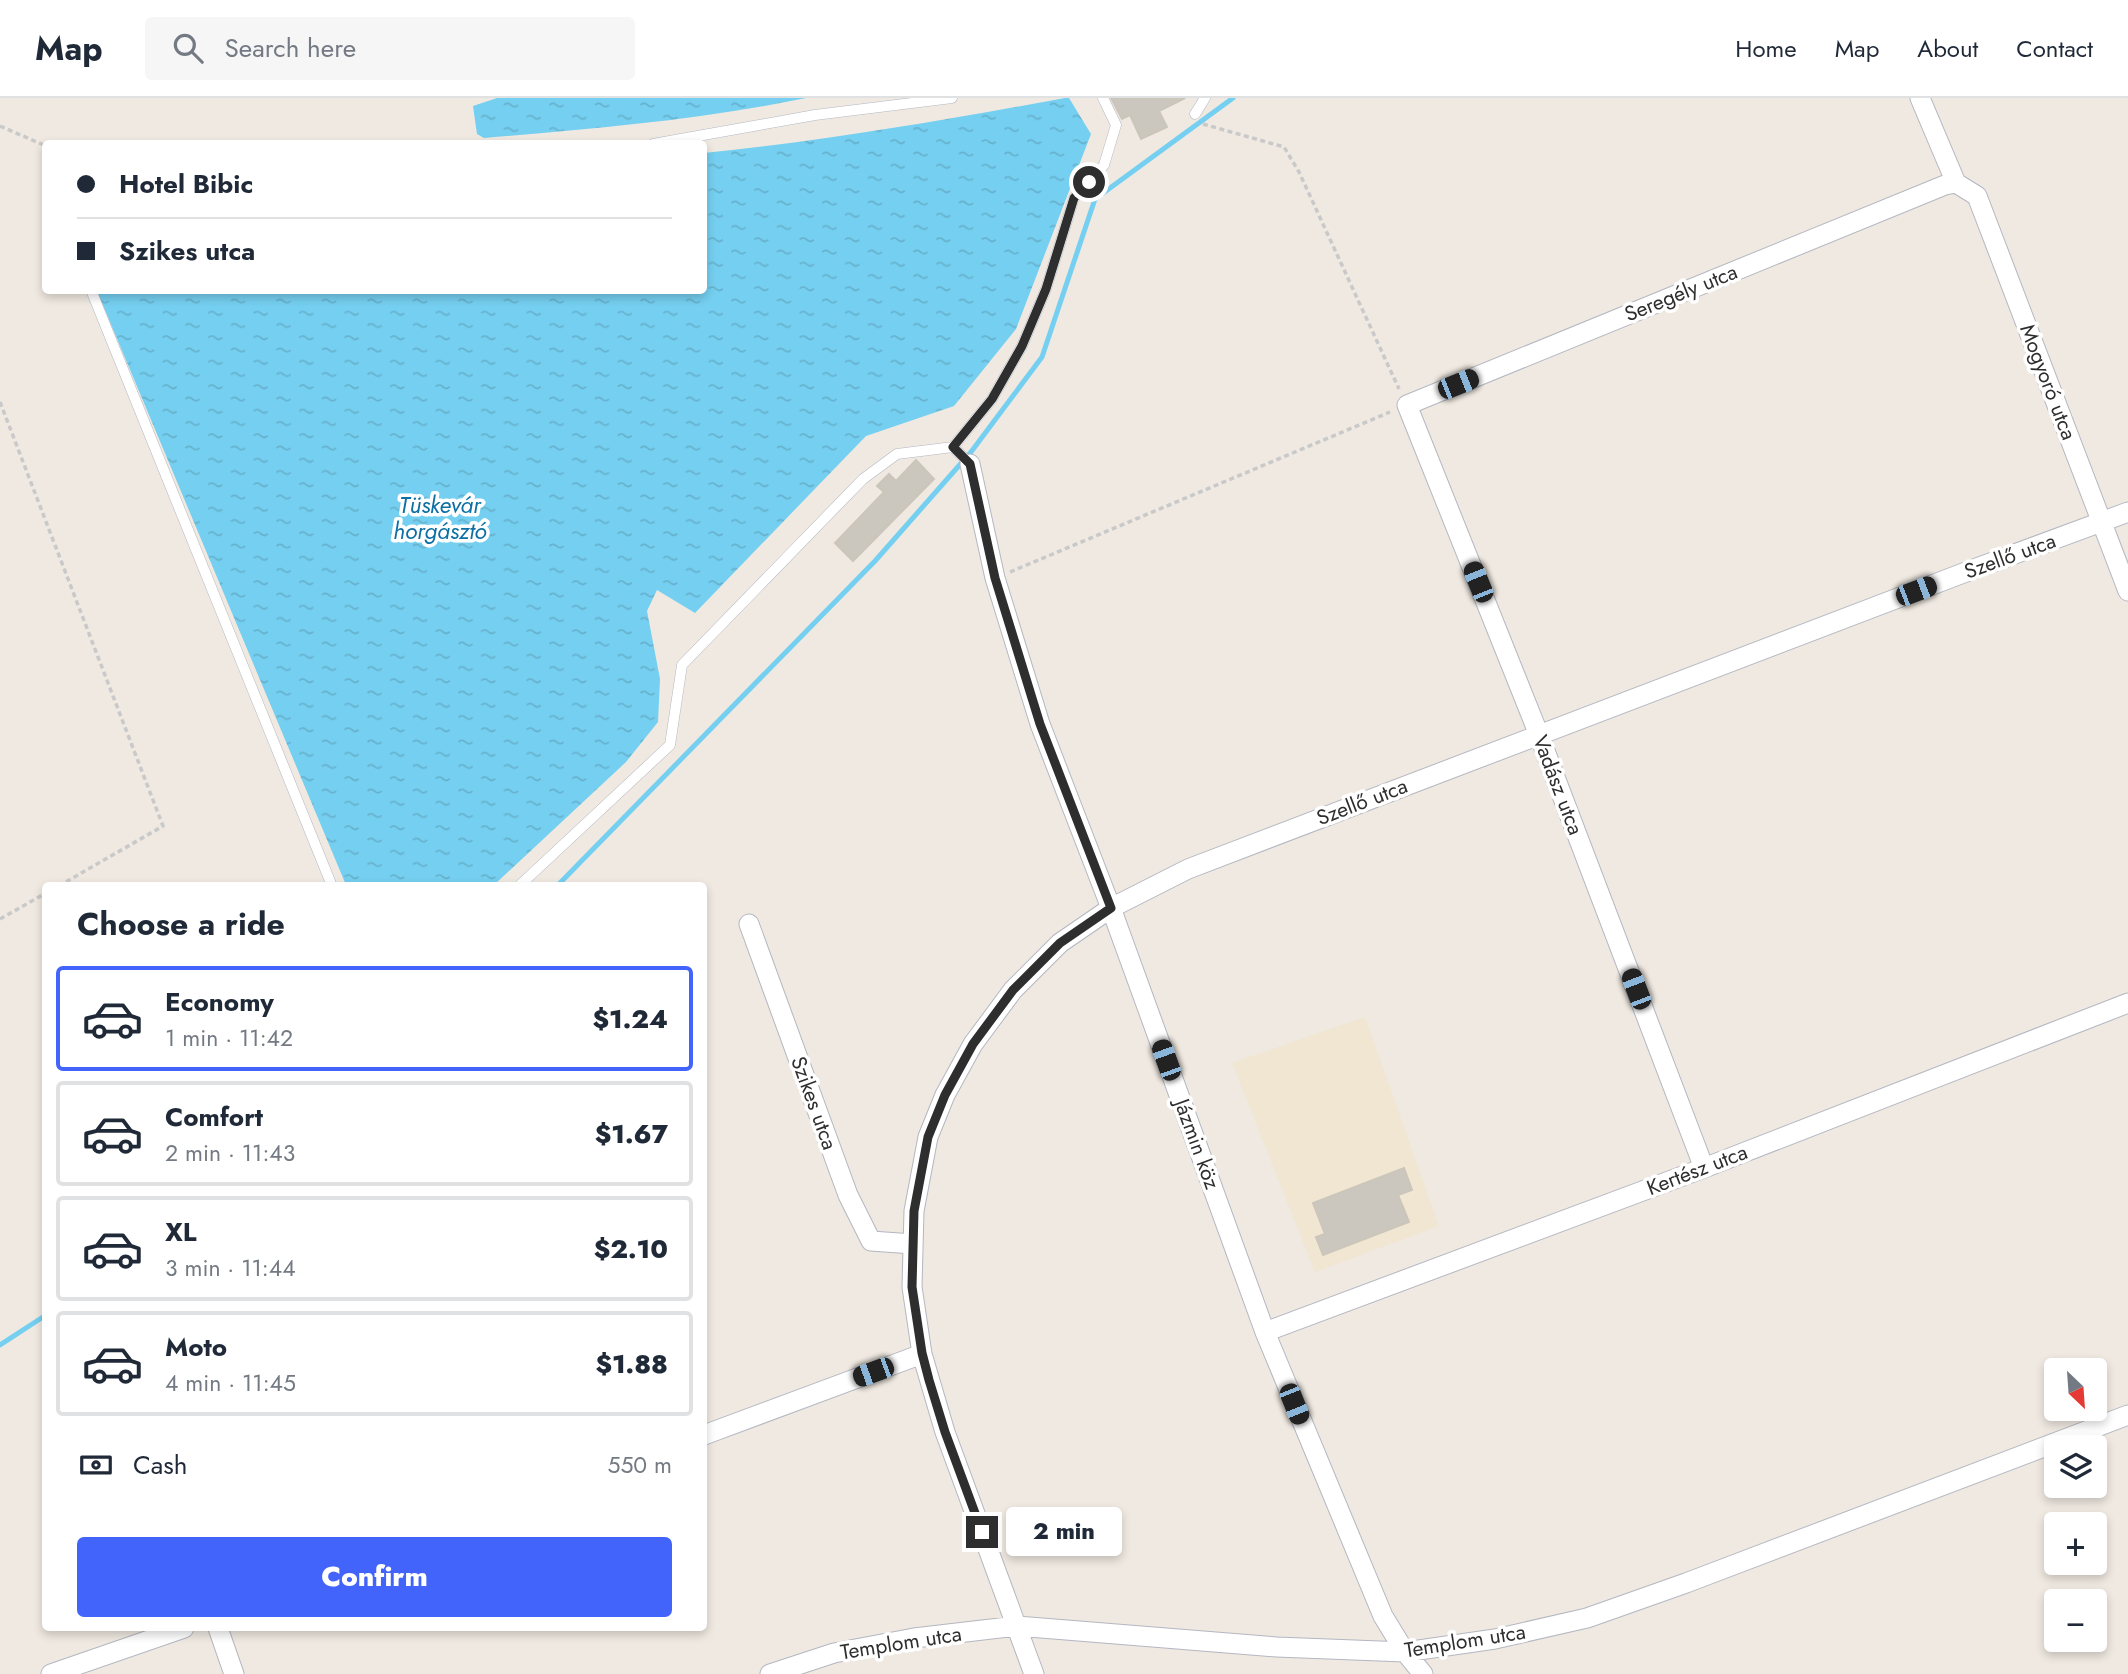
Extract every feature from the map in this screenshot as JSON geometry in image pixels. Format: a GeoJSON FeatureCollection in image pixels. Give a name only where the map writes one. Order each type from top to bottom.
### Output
{"type":"FeatureCollection","features":[{"type":"Feature","properties":{"kind":"street"},"geometry":{"type":"LineString","coordinates":[[1920,98],[1956,183]]}},
{"type":"Feature","properties":{"kind":"street","name":"Seregély utca"},"geometry":{"type":"LineString","coordinates":[[1407,405],[1945,184],[1956,183]]}},
{"type":"Feature","properties":{"kind":"street","name":"Mogyoró utca"},"geometry":{"type":"LineString","coordinates":[[1956,183],[1978,196],[2128,591]]}},
{"type":"Feature","properties":{"kind":"street","name":"Vadász utca"},"geometry":{"type":"LineString","coordinates":[[1407,405],[1539,735],[1704,1168]]}},
{"type":"Feature","properties":{"kind":"street","name":"Jázmin köz"},"geometry":{"type":"LineString","coordinates":[[970,464],[995,578],[1040,724],[1111,908],[1265,1332],[1383,1616],[1405,1652],[1423,1674]]}},
{"type":"Feature","properties":{"kind":"street","name":"Szellő utca"},"geometry":{"type":"LineString","coordinates":[[922,1353],[912,1287],[913,1244],[914,1211],[928,1137],[945,1095],[973,1044],[1013,990],[1060,943],[1111,908],[1188,869],[1966,572],[2128,513]]}},
{"type":"Feature","properties":{"kind":"street","name":"Szikes utca"},"geometry":{"type":"LineString","coordinates":[[749,924],[848,1195],[872,1241],[913,1244]]}},
{"type":"Feature","properties":{"kind":"street","name":"Kertész utca"},"geometry":{"type":"LineString","coordinates":[[1265,1332],[1704,1168],[2128,1003]]}},
{"type":"Feature","properties":{"kind":"street"},"geometry":{"type":"LineString","coordinates":[[707,1434],[922,1353],[945,1432],[1034,1674]]}},
{"type":"Feature","properties":{"kind":"street","name":"Templom utca"},"geometry":{"type":"LineString","coordinates":[[770,1674],[834,1653],[914,1638],[1017,1626],[1277,1647],[1405,1652],[1494,1639],[1587,1618],[2128,1415]]}},
{"type":"Feature","properties":{"kind":"street"},"geometry":{"type":"LineString","coordinates":[[51,1674],[175,1631]]}},
{"type":"Feature","properties":{"kind":"street"},"geometry":{"type":"LineString","coordinates":[[219,1631],[234,1674]]}},
{"type":"Feature","properties":{"kind":"lane"},"geometry":{"type":"LineString","coordinates":[[675,140],[815,115],[952,98]]}},
{"type":"Feature","properties":{"kind":"lane"},"geometry":{"type":"LineString","coordinates":[[523,882],[670,745],[682,665],[863,479],[897,454],[953,447],[992,399],[1022,346],[1046,289],[1074,198],[1104,165],[1116,125],[1102,98]]}},
{"type":"Feature","properties":{"kind":"lane"},"geometry":{"type":"LineString","coordinates":[[1195,114],[1205,98]]}},
{"type":"Feature","properties":{"kind":"lane"},"geometry":{"type":"LineString","coordinates":[[93,294],[330,882]]}},
{"type":"Feature","properties":{"kind":"lane"},"geometry":{"type":"LineString","coordinates":[[953,447],[970,464]]}},
{"type":"Feature","properties":{"kind":"path"},"geometry":{"type":"LineString","coordinates":[[0,126],[42,144]]}},
{"type":"Feature","properties":{"kind":"path"},"geometry":{"type":"LineString","coordinates":[[995,578],[1407,405],[1299,172],[1284,147],[1204,126]]}},
{"type":"Feature","properties":{"kind":"path"},"geometry":{"type":"LineString","coordinates":[[0,402],[163,826],[66,882]]}},
{"type":"Feature","properties":{"kind":"path"},"geometry":{"type":"LineString","coordinates":[[0,919],[42,895]]}},
{"type":"Feature","properties":{"kind":"shaded area"},"geometry":{"type":"Polygon","coordinates":[[[1365,1017],[1439,1226],[1315,1272],[1232,1063],[1365,1017]]]}},
{"type":"Feature","properties":{"kind":"water"},"geometry":{"type":"Polygon","coordinates":[[[497,98],[806,98],[686,118],[484,138],[477,134],[473,106],[497,98]]]}},
{"type":"Feature","properties":{"kind":"water","name":"Tüskevár horgásztó"},"geometry":{"type":"Polygon","coordinates":[[[1069,98],[1091,134],[1016,329],[954,406],[866,436],[695,613],[657,590],[647,611],[660,679],[658,722],[626,762],[497,882],[345,882],[98,294],[707,294],[707,153],[930,122],[1069,98]]]}},
{"type":"Feature","properties":{"kind":"building"},"geometry":{"type":"Polygon","coordinates":[[[1111,98],[1185,98],[1159,111],[1167,127],[1141,139],[1130,115],[1122,119],[1111,98]]]}},
{"type":"Feature","properties":{"kind":"building"},"geometry":{"type":"Polygon","coordinates":[[[916,460],[934,479],[853,561],[835,543],[884,492],[877,486],[889,474],[896,481],[916,460]]]}},
{"type":"Feature","properties":{"kind":"building"},"geometry":{"type":"Polygon","coordinates":[[[1404,1168],[1412,1190],[1398,1195],[1409,1222],[1323,1255],[1316,1237],[1325,1234],[1313,1203],[1404,1168]]]}},
{"type":"Feature","properties":{"kind":"waterway"},"geometry":{"type":"LineString","coordinates":[[561,882],[875,561],[971,452],[1042,357],[1095,199],[1233,98]]}},
{"type":"Feature","properties":{"kind":"waterway"},"geometry":{"type":"LineString","coordinates":[[0,1345],[42,1318]]}},
{"type":"Feature","properties":{"kind":"route"},"geometry":{"type":"LineString","coordinates":[[982,1532],[929,1380],[912,1287],[914,1211],[928,1137],[945,1095],[973,1044],[1013,990],[1060,943],[1111,908],[1040,724],[995,578],[970,464],[953,447],[992,399],[1022,346],[1046,289],[1074,198],[1089,182]]}}]}
